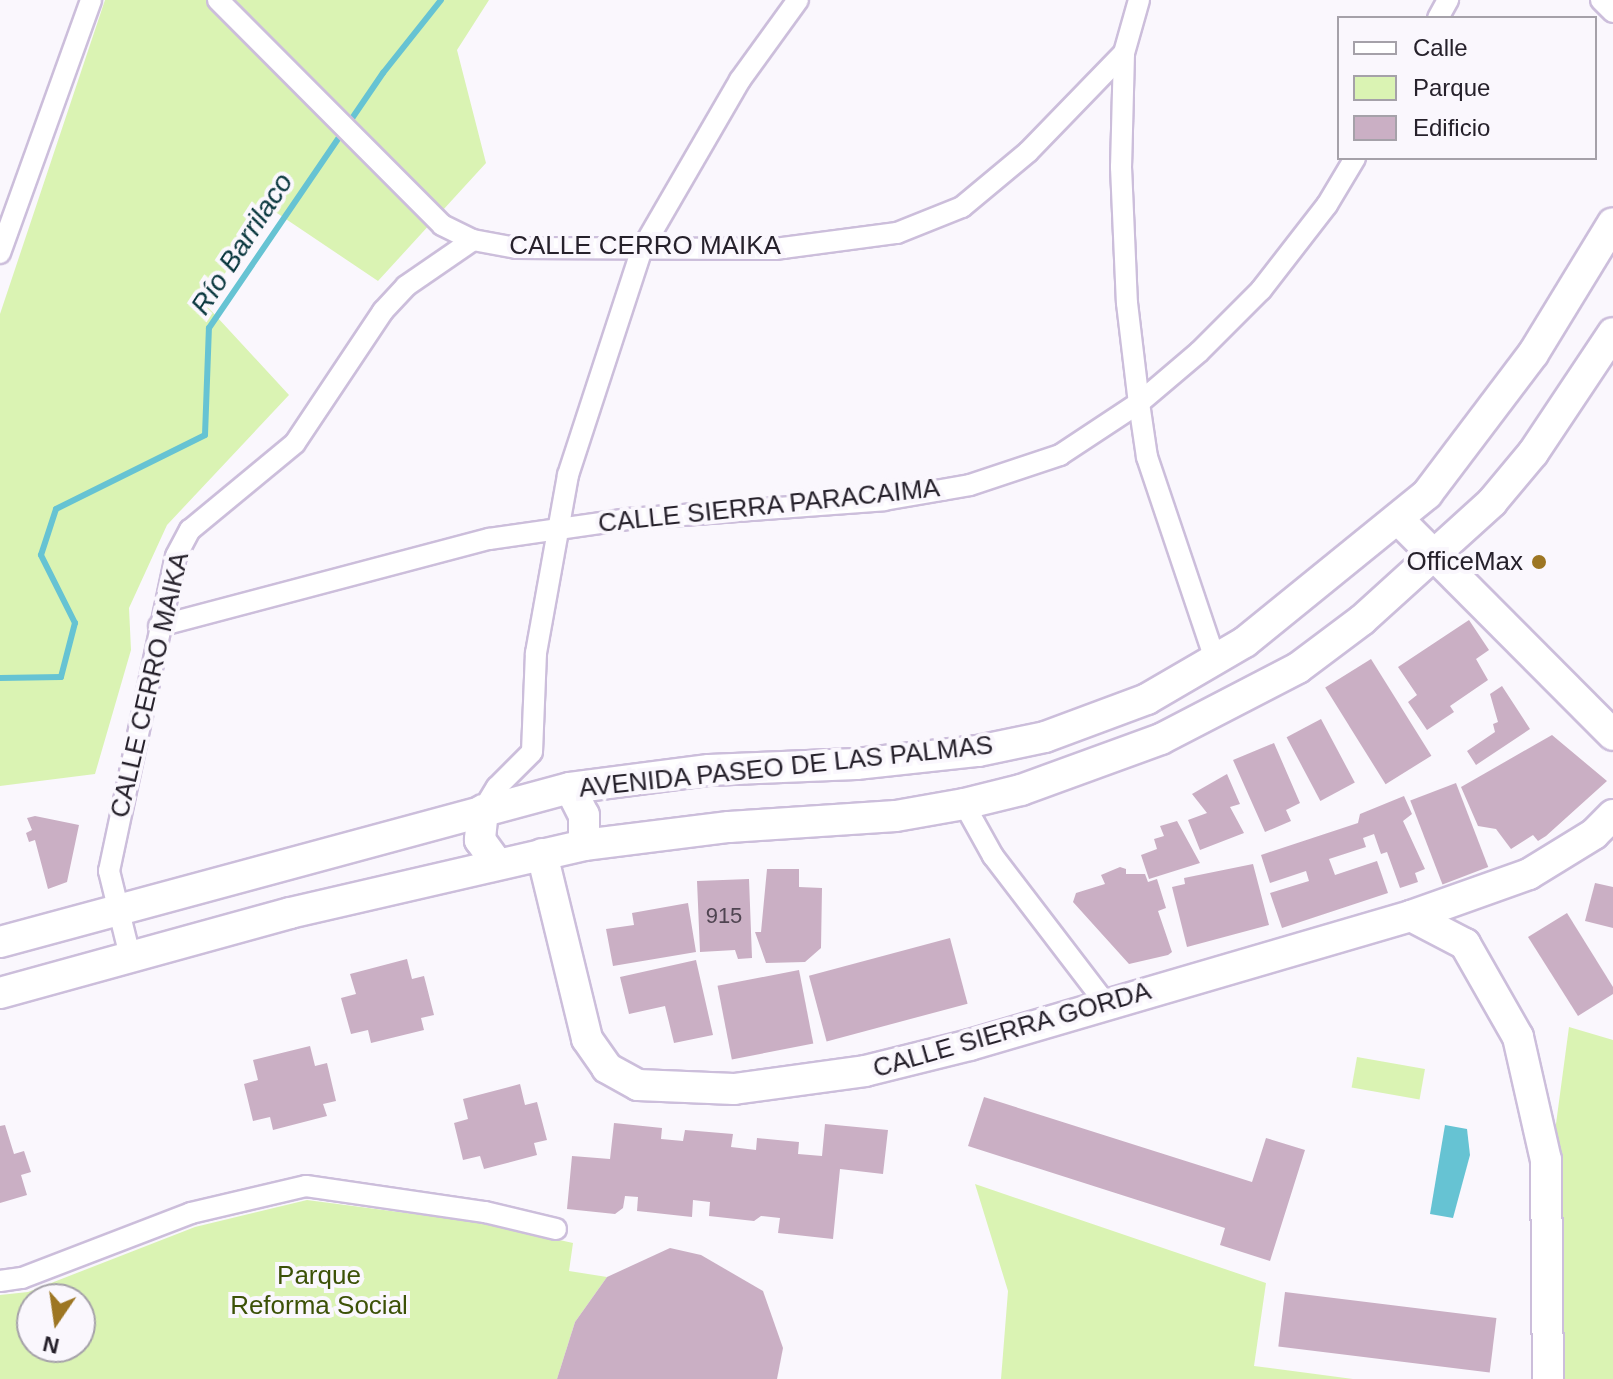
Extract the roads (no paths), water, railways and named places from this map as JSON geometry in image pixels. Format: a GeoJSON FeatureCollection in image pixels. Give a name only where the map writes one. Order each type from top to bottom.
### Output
{"type":"FeatureCollection","features":[{"type":"Feature","properties":{"kind":"main road","name":"AVENIDA PASEO DE LAS PALMAS"},"geometry":{"type":"LineString","coordinates":[[0,942],[570,788],[709,770],[856,764],[978,751],[1083,725],[1147,699],[1216,662],[1400,521],[1484,425],[1613,223]]}},
{"type":"Feature","properties":{"kind":"main road","name":"AVENIDA PASEO DE LAS PALMAS"},"geometry":{"type":"LineString","coordinates":[[0,993],[131,960],[290,913],[584,845],[729,827],[896,816],[964,804],[1081,770],[1229,706],[1311,658],[1492,502],[1533,453],[1613,333]]}},
{"type":"Feature","properties":{"kind":"main road"},"geometry":{"type":"LineString","coordinates":[[1400,521],[1613,735]]}},
{"type":"Feature","properties":{"kind":"main road"},"geometry":{"type":"LineString","coordinates":[[964,804],[962,790],[978,751]]}},
{"type":"Feature","properties":{"kind":"main road"},"geometry":{"type":"LineString","coordinates":[[570,788],[584,815],[584,845]]}},
{"type":"Feature","properties":{"kind":"main road"},"geometry":{"type":"LineString","coordinates":[[483,810],[480,840],[497,863]]}},
{"type":"Feature","properties":{"kind":"main road","name":"CALLE SIERRA GORDA"},"geometry":{"type":"LineString","coordinates":[[542,854],[587,1039],[607,1068],[638,1085],[734,1089],[865,1071],[1411,916],[1501,886],[1555,860],[1613,815]]}},
{"type":"Feature","properties":{"kind":"main road"},"geometry":{"type":"LineString","coordinates":[[1465,944],[1470,920],[1501,886]]}},
{"type":"Feature","properties":{"kind":"main road"},"geometry":{"type":"LineString","coordinates":[[1411,916],[1465,944],[1518,1037],[1546,1160],[1548,1379]]}},
{"type":"Feature","properties":{"kind":"street"},"geometry":{"type":"LineString","coordinates":[[0,253],[91,0]]}},
{"type":"Feature","properties":{"kind":"street"},"geometry":{"type":"LineString","coordinates":[[218,0],[421,207],[473,240]]}},
{"type":"Feature","properties":{"kind":"street"},"geometry":{"type":"LineString","coordinates":[[483,810],[497,787],[532,752],[536,653],[556,527],[590,403],[642,249],[740,80],[798,0]]}},
{"type":"Feature","properties":{"kind":"street"},"geometry":{"type":"LineString","coordinates":[[1139,0],[1124,53],[1122,182],[1127,303],[1147,457],[1216,662]]}},
{"type":"Feature","properties":{"kind":"street"},"geometry":{"type":"LineString","coordinates":[[1601,0],[1613,12]]}},
{"type":"Feature","properties":{"kind":"street","name":"CALLE CERRO MAIKA"},"geometry":{"type":"LineString","coordinates":[[131,960],[109,871],[176,556],[190,530],[295,443],[383,311],[406,286],[473,240],[516,248],[775,249],[897,233],[962,207],[1028,152],[1124,53]]}},
{"type":"Feature","properties":{"kind":"street","name":"CALLE SIERRA PARACAIMA"},"geometry":{"type":"LineString","coordinates":[[159,626],[489,539],[556,527],[884,500],[970,485],[1060,455],[1139,403],[1199,352],[1261,290],[1327,205],[1354,160]]}},
{"type":"Feature","properties":{"kind":"street"},"geometry":{"type":"LineString","coordinates":[[964,804],[993,856],[1106,1004]]}},
{"type":"Feature","properties":{"kind":"street"},"geometry":{"type":"LineString","coordinates":[[0,1281],[22,1278],[191,1213],[306,1186],[485,1212],[556,1229]]}},
{"type":"Feature","properties":{"kind":"water"},"geometry":{"type":"Polygon","coordinates":[[[1445,1125],[1467,1129],[1470,1155],[1453,1218],[1430,1214],[1445,1125]]]}},
{"type":"Feature","properties":{"kind":"waterway","name":"Río Barrilaco"},"geometry":{"type":"LineString","coordinates":[[0,678],[61,677],[75,623],[41,555],[56,509],[205,435],[209,328],[383,73],[441,0]]}},
{"type":"Feature","properties":{"kind":"place","name":"OfficeMax"},"geometry":{"type":"Point","coordinates":[1539,562]}},
{"type":"Feature","properties":{"kind":"park label","name":"Parque Reforma Social"},"geometry":{"type":"Point","coordinates":[319,1291]}}]}
